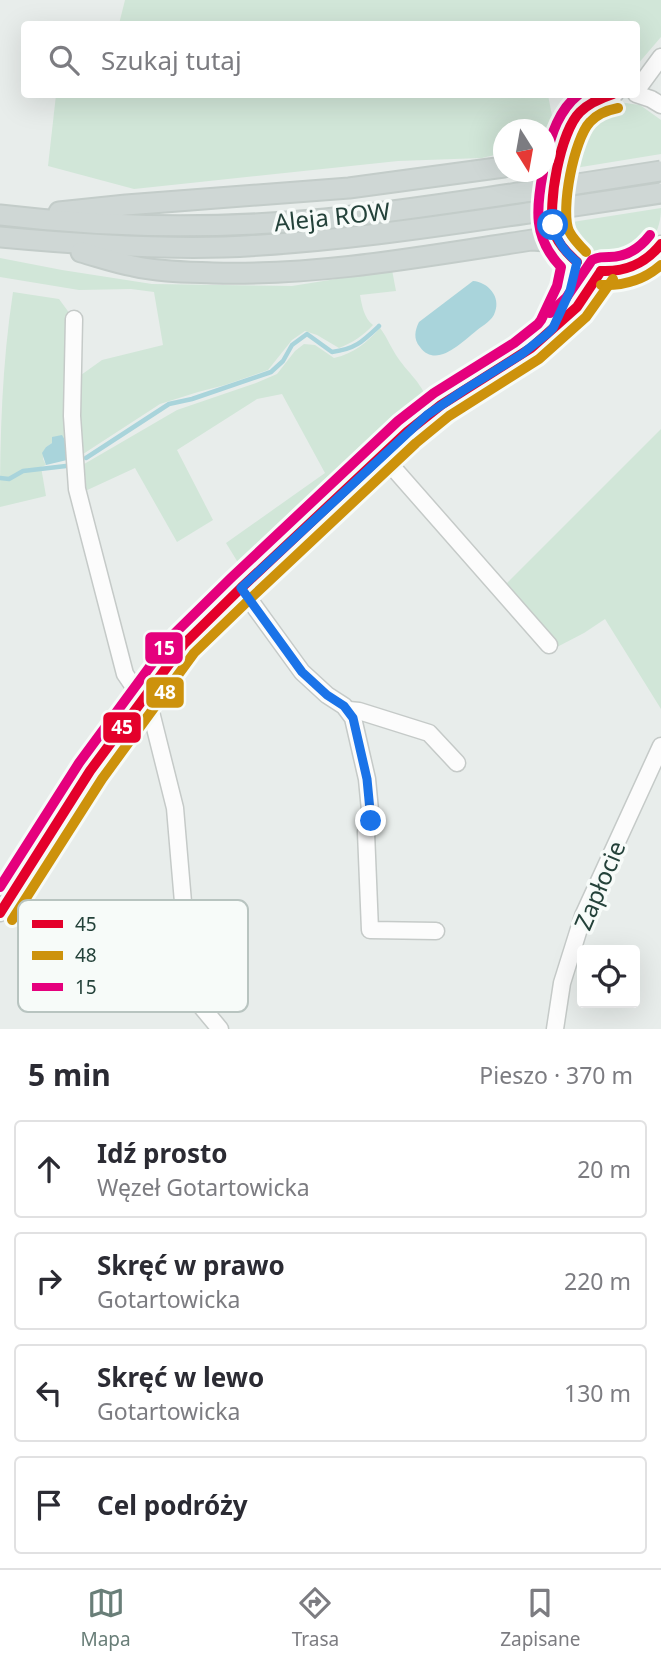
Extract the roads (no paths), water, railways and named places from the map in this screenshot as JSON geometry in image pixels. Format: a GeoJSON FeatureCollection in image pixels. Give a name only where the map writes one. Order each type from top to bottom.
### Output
{"type":"FeatureCollection","features":[{"type":"Feature","properties":{"kind":"main road"},"geometry":{"type":"LineString","coordinates":[[9,216],[349,188],[493,168]]}},
{"type":"Feature","properties":{"kind":"main road","name":"Aleja ROW"},"geometry":{"type":"LineString","coordinates":[[9,216],[119,225],[224,225],[350,216],[661,171]]}},
{"type":"Feature","properties":{"kind":"main road","name":"Aleja ROW"},"geometry":{"type":"LineString","coordinates":[[0,237],[143,247],[274,244],[373,235],[661,193]]}},
{"type":"Feature","properties":{"kind":"main road"},"geometry":{"type":"LineString","coordinates":[[36,240],[135,267],[232,274],[317,271],[532,240],[559,242]]}},
{"type":"Feature","properties":{"kind":"street"},"geometry":{"type":"LineString","coordinates":[[640,87],[661,57]]}},
{"type":"Feature","properties":{"kind":"street"},"geometry":{"type":"LineString","coordinates":[[640,94],[660,100]]}},
{"type":"Feature","properties":{"kind":"street"},"geometry":{"type":"LineString","coordinates":[[556,152],[577,115],[601,98]]}},
{"type":"Feature","properties":{"kind":"street"},"geometry":{"type":"LineString","coordinates":[[553,182],[553,225],[559,242],[569,256],[585,267],[618,271],[637,265],[653,254],[661,244]]}},
{"type":"Feature","properties":{"kind":"street"},"geometry":{"type":"LineString","coordinates":[[553,328],[570,291],[577,262]]}},
{"type":"Feature","properties":{"kind":"street"},"geometry":{"type":"LineString","coordinates":[[0,913],[90,771],[184,644],[427,415],[540,341],[577,307],[601,271]]}},
{"type":"Feature","properties":{"kind":"street"},"geometry":{"type":"LineString","coordinates":[[74,319],[72,416],[77,489],[125,674],[151,712],[175,808],[183,900]]}},
{"type":"Feature","properties":{"kind":"street"},"geometry":{"type":"LineString","coordinates":[[382,455],[549,645]]}},
{"type":"Feature","properties":{"kind":"street"},"geometry":{"type":"LineString","coordinates":[[241,588],[302,672],[327,695],[349,710],[429,733],[457,764]]}},
{"type":"Feature","properties":{"kind":"street"},"geometry":{"type":"LineString","coordinates":[[349,710],[367,779],[371,821],[366,832],[370,930],[436,931]]}},
{"type":"Feature","properties":{"kind":"street","name":"Zapłocie"},"geometry":{"type":"LineString","coordinates":[[555,1029],[562,983],[583,916],[661,746]]}},
{"type":"Feature","properties":{"kind":"street"},"geometry":{"type":"LineString","coordinates":[[206,1012],[220,1029]]}},
{"type":"Feature","properties":{"kind":"water"},"geometry":{"type":"Polygon","coordinates":[[[473,281],[484,284],[492,291],[496,301],[494,315],[448,352],[441,355],[426,353],[416,338],[419,322],[473,281]]]}},
{"type":"Feature","properties":{"kind":"water"},"geometry":{"type":"Polygon","coordinates":[[[62,435],[67,444],[67,460],[46,465],[42,453],[52,443],[52,437],[62,435]]]}},
{"type":"Feature","properties":{"kind":"waterway"},"geometry":{"type":"LineString","coordinates":[[86,458],[169,404],[192,399],[271,372],[283,361],[292,345],[307,334],[332,352],[358,344],[379,326]]}},
{"type":"Feature","properties":{"kind":"waterway"},"geometry":{"type":"LineString","coordinates":[[0,478],[9,479],[23,471],[66,466]]}}]}
